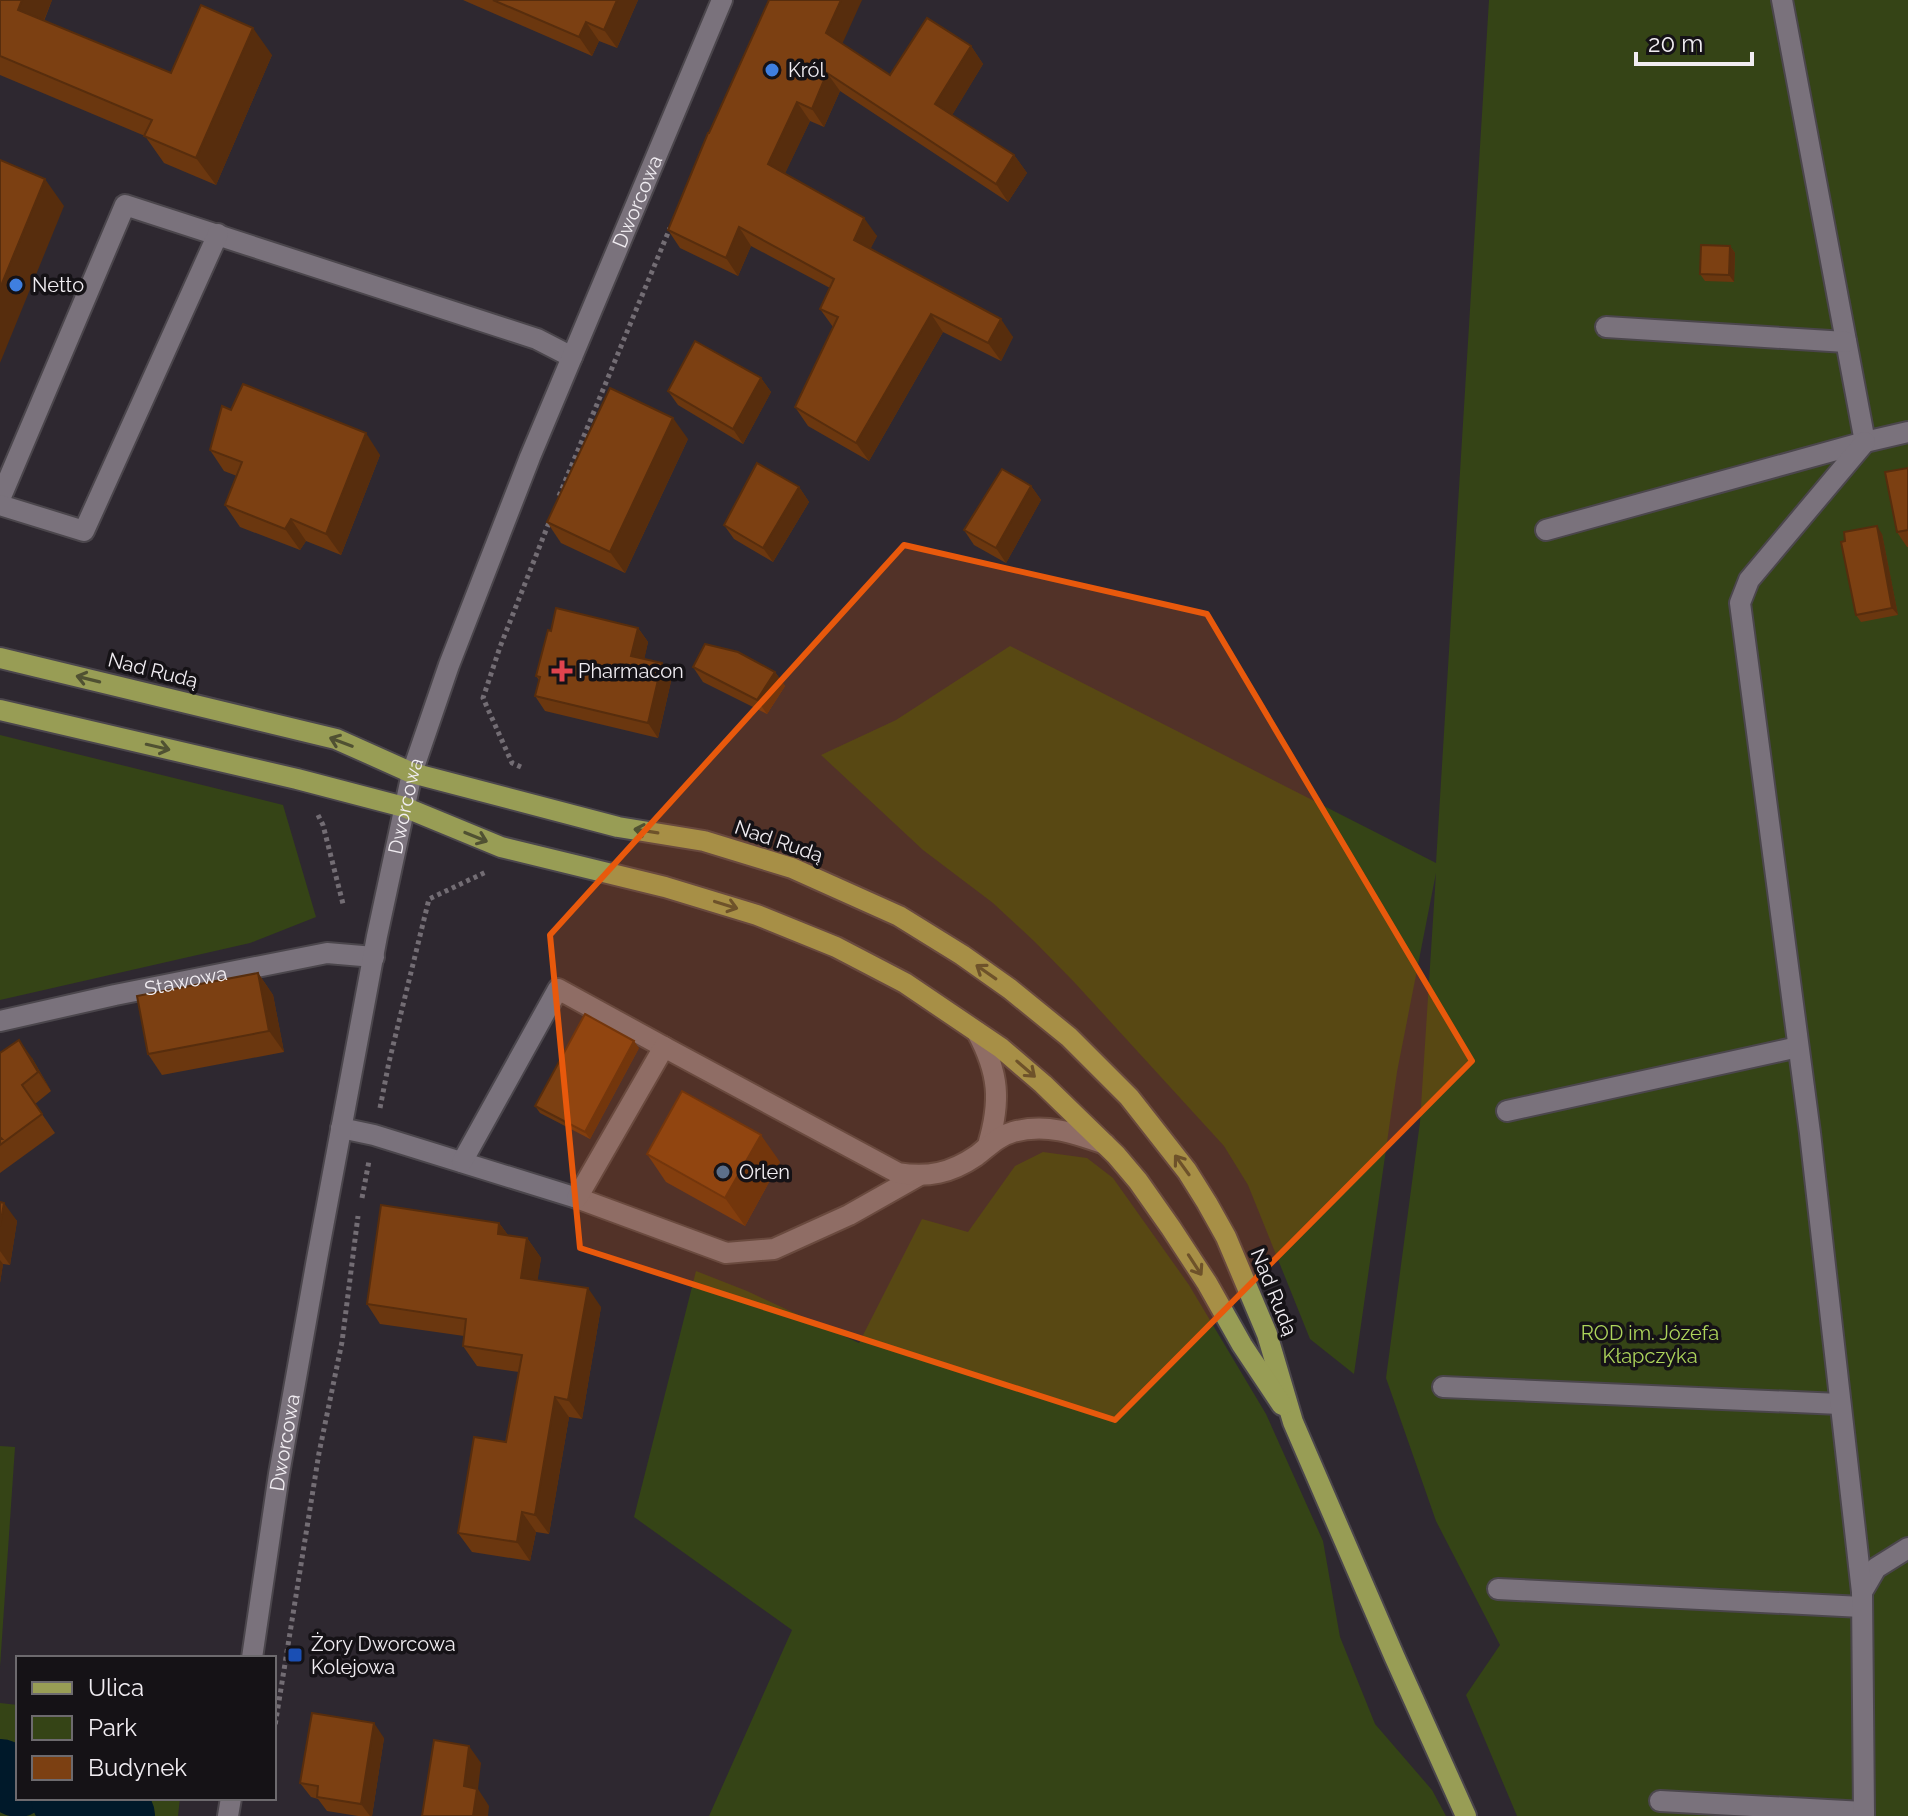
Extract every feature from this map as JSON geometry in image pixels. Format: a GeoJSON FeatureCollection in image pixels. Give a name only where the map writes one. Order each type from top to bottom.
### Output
{"type":"FeatureCollection","features":[{"type":"Feature","properties":{"kind":"main road","name":"Nad Rudą"},"geometry":{"type":"LineString","coordinates":[[0,658],[336,739],[412,773],[618,827],[704,841],[792,868],[899,916],[1010,989],[1069,1037],[1129,1097],[1187,1171],[1226,1237],[1267,1334],[1293,1422],[1466,1816]]}},
{"type":"Feature","properties":{"kind":"main road","name":"Nad Rudą"},"geometry":{"type":"LineString","coordinates":[[0,710],[404,807],[501,847],[665,887],[757,915],[836,947],[905,983],[1001,1048],[1105,1144],[1138,1181],[1207,1283],[1242,1345],[1293,1422]]}},
{"type":"Feature","properties":{"kind":"street","name":"Dworcowa"},"geometry":{"type":"LineString","coordinates":[[252,1656],[279,1474],[341,1128],[412,773],[460,635],[530,457],[722,0]]}},
{"type":"Feature","properties":{"kind":"street"},"geometry":{"type":"LineString","coordinates":[[1782,0],[1865,442]]}},
{"type":"Feature","properties":{"kind":"street"},"geometry":{"type":"LineString","coordinates":[[218,234],[84,531],[0,502],[125,205],[218,234],[537,339],[572,357]]}},
{"type":"Feature","properties":{"kind":"street"},"geometry":{"type":"LineString","coordinates":[[1606,327],[1846,342]]}},
{"type":"Feature","properties":{"kind":"street"},"geometry":{"type":"LineString","coordinates":[[1546,530],[1908,432]]}},
{"type":"Feature","properties":{"kind":"street"},"geometry":{"type":"LineString","coordinates":[[1660,1801],[1864,1814],[1862,1599],[1798,1047],[1740,603],[1749,580],[1865,442]]}},
{"type":"Feature","properties":{"kind":"street","name":"Stawowa"},"geometry":{"type":"LineString","coordinates":[[0,1021],[327,953],[374,957]]}},
{"type":"Feature","properties":{"kind":"street"},"geometry":{"type":"LineString","coordinates":[[462,1162],[558,989],[898,1173],[918,1176],[941,1173],[964,1163],[1011,1132],[1036,1129],[1068,1131],[1105,1144]]}},
{"type":"Feature","properties":{"kind":"street"},"geometry":{"type":"LineString","coordinates":[[977,1032],[989,1054],[995,1076],[997,1100],[988,1145]]}},
{"type":"Feature","properties":{"kind":"street"},"geometry":{"type":"LineString","coordinates":[[577,1198],[664,1047]]}},
{"type":"Feature","properties":{"kind":"street"},"geometry":{"type":"LineString","coordinates":[[1507,1111],[1798,1047]]}},
{"type":"Feature","properties":{"kind":"street"},"geometry":{"type":"LineString","coordinates":[[341,1128],[374,1135],[577,1198],[726,1253],[774,1249],[849,1215],[918,1176]]}},
{"type":"Feature","properties":{"kind":"street"},"geometry":{"type":"LineString","coordinates":[[1443,1387],[1840,1404]]}},
{"type":"Feature","properties":{"kind":"street"},"geometry":{"type":"LineString","coordinates":[[1862,1599],[1876,1568],[1908,1548]]}},
{"type":"Feature","properties":{"kind":"street"},"geometry":{"type":"LineString","coordinates":[[1498,1589],[1862,1599]]}},
{"type":"Feature","properties":{"kind":"path"},"geometry":{"type":"LineString","coordinates":[[559,497],[675,218]]}},
{"type":"Feature","properties":{"kind":"path"},"geometry":{"type":"LineString","coordinates":[[521,767],[512,763],[483,698],[553,511]]}},
{"type":"Feature","properties":{"kind":"path"},"geometry":{"type":"LineString","coordinates":[[317,815],[323,825],[343,904]]}},
{"type":"Feature","properties":{"kind":"path"},"geometry":{"type":"LineString","coordinates":[[276,1720],[319,1453],[342,1342],[358,1216],[389,1062],[429,899],[494,868]]}},
{"type":"Feature","properties":{"kind":"highlighted area"},"geometry":{"type":"Polygon","coordinates":[[[904,545],[1207,614],[1472,1061],[1115,1420],[580,1248],[550,935],[904,545]]]}},
{"type":"Feature","properties":{"kind":"green space","name":"ROD im. Józefa Kłapczyka"},"geometry":{"type":"Polygon","coordinates":[[[1489,0],[1908,0],[1908,1816],[1517,1816],[1466,1695],[1500,1645],[1436,1521],[1386,1378],[1420,1122],[1436,873],[1397,1072],[1354,1374],[1310,1339],[1248,1185],[1224,1146],[1035,942],[993,903],[923,850],[821,755],[896,720],[1010,646],[1436,863],[1489,0]]]}},
{"type":"Feature","properties":{"kind":"green space"},"geometry":{"type":"Polygon","coordinates":[[[0,735],[283,805],[316,917],[250,943],[0,1000],[0,735]]]}},
{"type":"Feature","properties":{"kind":"green space"},"geometry":{"type":"Polygon","coordinates":[[[1043,1152],[1087,1158],[1113,1178],[1189,1285],[1266,1414],[1323,1541],[1340,1637],[1375,1724],[1432,1790],[1446,1816],[709,1816],[792,1630],[634,1517],[696,1271],[859,1343],[922,1219],[968,1232],[1015,1166],[1043,1152]]]}},
{"type":"Feature","properties":{"kind":"green space"},"geometry":{"type":"Polygon","coordinates":[[[0,1446],[15,1447],[0,1667],[0,1446]]]}},
{"type":"Feature","properties":{"kind":"green space"},"geometry":{"type":"Polygon","coordinates":[[[0,1703],[16,1705],[16,1800],[180,1800],[178,1816],[0,1816],[0,1703]]]}},
{"type":"Feature","properties":{"kind":"building"},"geometry":{"type":"Polygon","coordinates":[[[0,0],[22,0],[18,10],[171,73],[201,5],[253,28],[196,158],[144,136],[152,120],[0,56],[0,0]]]}},
{"type":"Feature","properties":{"kind":"building"},"geometry":{"type":"Polygon","coordinates":[[[493,0],[617,0],[604,30],[586,22],[579,37],[493,0]]]}},
{"type":"Feature","properties":{"kind":"building"},"geometry":{"type":"Polygon","coordinates":[[[769,0],[841,0],[826,33],[890,75],[927,18],[971,46],[935,104],[1014,155],[996,184],[827,73],[812,109],[797,102],[768,164],[864,218],[854,240],[1001,319],[988,343],[931,314],[856,443],[795,407],[838,317],[820,309],[834,279],[739,227],[726,258],[668,230],[769,0]]]}},
{"type":"Feature","properties":{"kind":"building"},"geometry":{"type":"Polygon","coordinates":[[[0,160],[45,179],[0,288],[0,160]]]}},
{"type":"Feature","properties":{"kind":"building"},"geometry":{"type":"Polygon","coordinates":[[[1701,245],[1730,246],[1729,275],[1700,274],[1701,245]]]}},
{"type":"Feature","properties":{"kind":"building"},"geometry":{"type":"Polygon","coordinates":[[[695,341],[761,378],[733,429],[668,391],[695,341]]]}},
{"type":"Feature","properties":{"kind":"building"},"geometry":{"type":"Polygon","coordinates":[[[243,384],[366,433],[326,534],[291,519],[285,529],[225,505],[242,462],[210,450],[222,406],[231,410],[243,384]]]}},
{"type":"Feature","properties":{"kind":"building"},"geometry":{"type":"Polygon","coordinates":[[[610,388],[673,418],[610,552],[547,522],[610,388]]]}},
{"type":"Feature","properties":{"kind":"building"},"geometry":{"type":"Polygon","coordinates":[[[757,463],[799,487],[763,548],[724,525],[757,463]]]}},
{"type":"Feature","properties":{"kind":"building"},"geometry":{"type":"Polygon","coordinates":[[[1908,468],[1908,530],[1897,532],[1885,472],[1908,468]]]}},
{"type":"Feature","properties":{"kind":"building"},"geometry":{"type":"Polygon","coordinates":[[[1002,469],[1031,486],[996,548],[964,530],[1002,469]]]}},
{"type":"Feature","properties":{"kind":"building"},"geometry":{"type":"Polygon","coordinates":[[[1877,526],[1892,608],[1856,615],[1841,542],[1845,541],[1844,532],[1877,526]]]}},
{"type":"Feature","properties":{"kind":"building"},"geometry":{"type":"Polygon","coordinates":[[[556,608],[638,628],[631,656],[662,663],[648,723],[535,696],[540,677],[536,676],[556,608]]]}},
{"type":"Feature","properties":{"kind":"building"},"geometry":{"type":"Polygon","coordinates":[[[705,644],[738,652],[775,672],[757,700],[693,667],[705,644]]]}},
{"type":"Feature","properties":{"kind":"building"},"geometry":{"type":"Polygon","coordinates":[[[258,973],[269,1031],[148,1054],[137,996],[258,973]]]}},
{"type":"Feature","properties":{"kind":"building"},"geometry":{"type":"Polygon","coordinates":[[[585,1014],[634,1041],[585,1132],[535,1106],[585,1014]]]}},
{"type":"Feature","properties":{"kind":"building"},"geometry":{"type":"Polygon","coordinates":[[[19,1040],[38,1072],[22,1085],[42,1114],[0,1145],[0,1053],[19,1040]]]}},
{"type":"Feature","properties":{"kind":"building"},"geometry":{"type":"Polygon","coordinates":[[[682,1091],[761,1135],[725,1198],[647,1154],[682,1091]]]}},
{"type":"Feature","properties":{"kind":"building"},"geometry":{"type":"Polygon","coordinates":[[[0,1202],[4,1203],[0,1226],[0,1202]]]}},
{"type":"Feature","properties":{"kind":"building"},"geometry":{"type":"Polygon","coordinates":[[[381,1205],[499,1223],[498,1234],[527,1238],[521,1278],[588,1288],[568,1400],[555,1397],[535,1515],[522,1512],[517,1542],[458,1533],[474,1437],[506,1442],[522,1355],[463,1346],[466,1319],[367,1304],[381,1205]]]}},
{"type":"Feature","properties":{"kind":"building"},"geometry":{"type":"Polygon","coordinates":[[[312,1713],[374,1723],[361,1804],[317,1797],[318,1786],[300,1783],[312,1713]]]}},
{"type":"Feature","properties":{"kind":"building"},"geometry":{"type":"Polygon","coordinates":[[[434,1740],[469,1746],[464,1786],[477,1789],[473,1816],[422,1816],[434,1740]]]}},
{"type":"Feature","properties":{"kind":"waterway"},"geometry":{"type":"LineString","coordinates":[[0,1774],[16,1781]]}},
{"type":"Feature","properties":{"kind":"waterway"},"geometry":{"type":"LineString","coordinates":[[72,1800],[120,1816]]}},
{"type":"Feature","properties":{"kind":"place","name":"Król"},"geometry":{"type":"Point","coordinates":[772,70]}},
{"type":"Feature","properties":{"kind":"place","name":"Netto"},"geometry":{"type":"Point","coordinates":[16,285]}},
{"type":"Feature","properties":{"kind":"place","name":"Pharmacon"},"geometry":{"type":"Point","coordinates":[562,671]}},
{"type":"Feature","properties":{"kind":"place","name":"Orlen"},"geometry":{"type":"Point","coordinates":[723,1172]}},
{"type":"Feature","properties":{"kind":"place","name":"Żory Dworcowa Kolejowa"},"geometry":{"type":"Point","coordinates":[295,1655]}}]}
